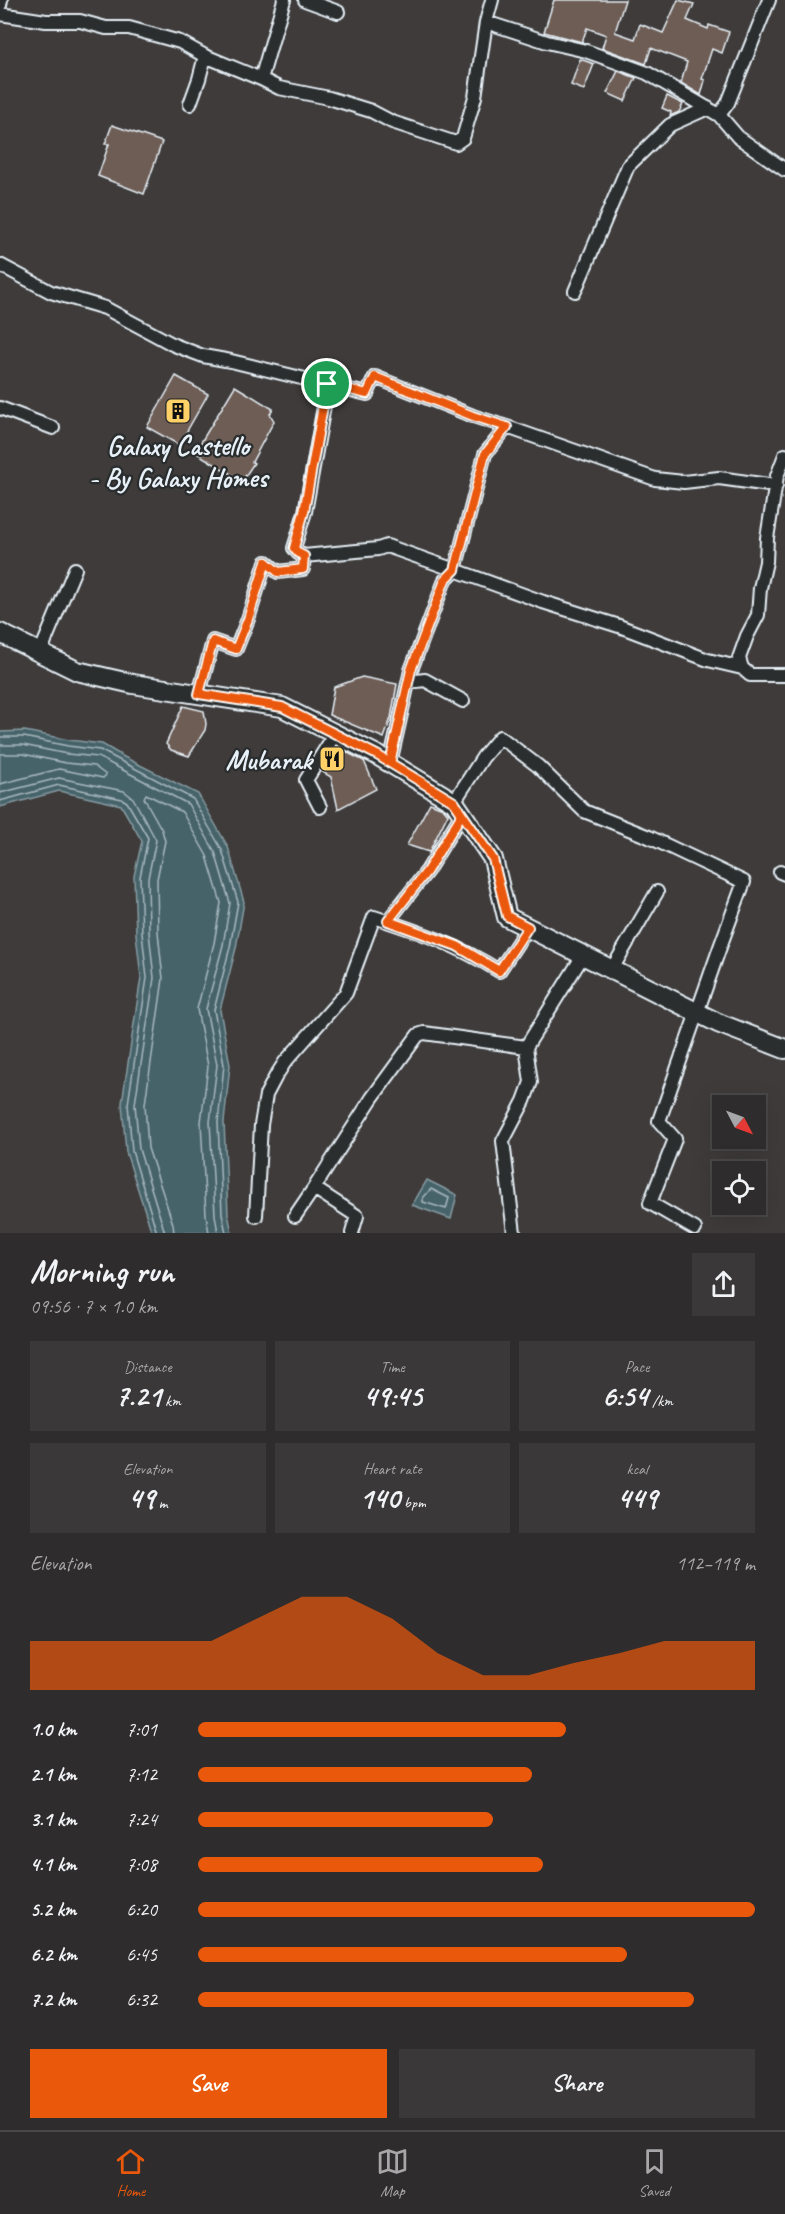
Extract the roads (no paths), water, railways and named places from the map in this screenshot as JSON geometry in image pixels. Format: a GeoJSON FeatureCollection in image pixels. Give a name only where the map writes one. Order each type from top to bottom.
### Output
{"type":"FeatureCollection","features":[{"type":"Feature","properties":{"kind":"street"},"geometry":{"type":"LineString","coordinates":[[0,5],[2,0]]}},
{"type":"Feature","properties":{"kind":"street"},"geometry":{"type":"LineString","coordinates":[[261,79],[284,0]]}},
{"type":"Feature","properties":{"kind":"street"},"geometry":{"type":"LineString","coordinates":[[304,0],[338,12]]}},
{"type":"Feature","properties":{"kind":"street"},"geometry":{"type":"LineString","coordinates":[[0,14],[46,21],[80,21],[106,28],[129,28],[180,42],[205,56],[279,87],[329,98],[371,111],[392,122],[456,143],[464,138],[475,97],[486,22],[492,0]]}},
{"type":"Feature","properties":{"kind":"street"},"geometry":{"type":"LineString","coordinates":[[575,291],[628,166],[670,125],[713,111],[728,103],[769,0]]}},
{"type":"Feature","properties":{"kind":"street"},"geometry":{"type":"LineString","coordinates":[[486,22],[547,42],[586,51],[647,73],[713,111],[738,137],[785,170]]}},
{"type":"Feature","properties":{"kind":"street"},"geometry":{"type":"LineString","coordinates":[[190,104],[200,79],[205,56]]}},
{"type":"Feature","properties":{"kind":"street"},"geometry":{"type":"LineString","coordinates":[[0,265],[51,292],[105,308],[174,345],[203,356],[367,394],[375,377],[473,416],[655,479],[684,482],[719,478],[776,486]]}},
{"type":"Feature","properties":{"kind":"street"},"geometry":{"type":"LineString","coordinates":[[327,384],[304,512],[294,548],[298,553],[304,556],[378,549],[387,546],[543,602],[619,626],[708,660],[742,668],[750,675],[785,675]]}},
{"type":"Feature","properties":{"kind":"street"},"geometry":{"type":"LineString","coordinates":[[0,408],[53,428]]}},
{"type":"Feature","properties":{"kind":"street"},"geometry":{"type":"LineString","coordinates":[[390,763],[408,682],[440,591],[445,580],[455,570],[485,454],[507,427]]}},
{"type":"Feature","properties":{"kind":"street"},"geometry":{"type":"LineString","coordinates":[[742,668],[739,658],[758,615],[767,538],[776,486],[785,455]]}},
{"type":"Feature","properties":{"kind":"street"},"geometry":{"type":"LineString","coordinates":[[199,694],[213,641],[236,649],[266,562],[278,572],[303,569],[304,556]]}},
{"type":"Feature","properties":{"kind":"street"},"geometry":{"type":"LineString","coordinates":[[40,652],[75,569]]}},
{"type":"Feature","properties":{"kind":"street"},"geometry":{"type":"LineString","coordinates":[[0,633],[77,671],[133,684],[282,707],[390,763],[458,808],[493,859],[507,916],[718,1023],[785,1048]]}},
{"type":"Feature","properties":{"kind":"street"},"geometry":{"type":"LineString","coordinates":[[408,682],[425,680],[464,701]]}},
{"type":"Feature","properties":{"kind":"street"},"geometry":{"type":"LineString","coordinates":[[320,807],[306,780],[335,734]]}},
{"type":"Feature","properties":{"kind":"street"},"geometry":{"type":"LineString","coordinates":[[388,921],[427,871],[483,757],[500,737],[538,766],[584,811],[649,837],[744,882],[660,1121],[675,1139],[650,1203],[694,1229]]}},
{"type":"Feature","properties":{"kind":"street"},"geometry":{"type":"LineString","coordinates":[[612,969],[657,892]]}},
{"type":"Feature","properties":{"kind":"street"},"geometry":{"type":"LineString","coordinates":[[256,1216],[261,1125],[266,1095],[285,1062],[346,993],[374,917],[457,946],[499,971],[528,927]]}},
{"type":"Feature","properties":{"kind":"street"},"geometry":{"type":"LineString","coordinates":[[514,1233],[503,1141],[524,1101],[531,1082],[526,1047],[584,954]]}},
{"type":"Feature","properties":{"kind":"street"},"geometry":{"type":"LineString","coordinates":[[295,1216],[372,1098],[420,1034],[526,1047]]}},
{"type":"Feature","properties":{"kind":"street"},"geometry":{"type":"LineString","coordinates":[[314,1188],[357,1216],[352,1233]]}},
{"type":"Feature","properties":{"kind":"water"},"geometry":{"type":"Polygon","coordinates":[[[25,731],[102,744],[198,794],[228,847],[244,902],[236,948],[220,1010],[230,1065],[224,1122],[228,1214],[232,1233],[152,1233],[126,1152],[122,1103],[141,977],[136,934],[134,876],[142,841],[121,805],[59,791],[0,807],[0,732],[25,731]]]}},
{"type":"Feature","properties":{"kind":"water"},"geometry":{"type":"Polygon","coordinates":[[[427,1180],[457,1195],[451,1219],[412,1205],[427,1180]]]}},
{"type":"Feature","properties":{"kind":"place","name":"Galaxy Castello - By Galaxy Homes"},"geometry":{"type":"Point","coordinates":[178,411]}},
{"type":"Feature","properties":{"kind":"place","name":"Mubarak"},"geometry":{"type":"Point","coordinates":[332,759]}}]}
